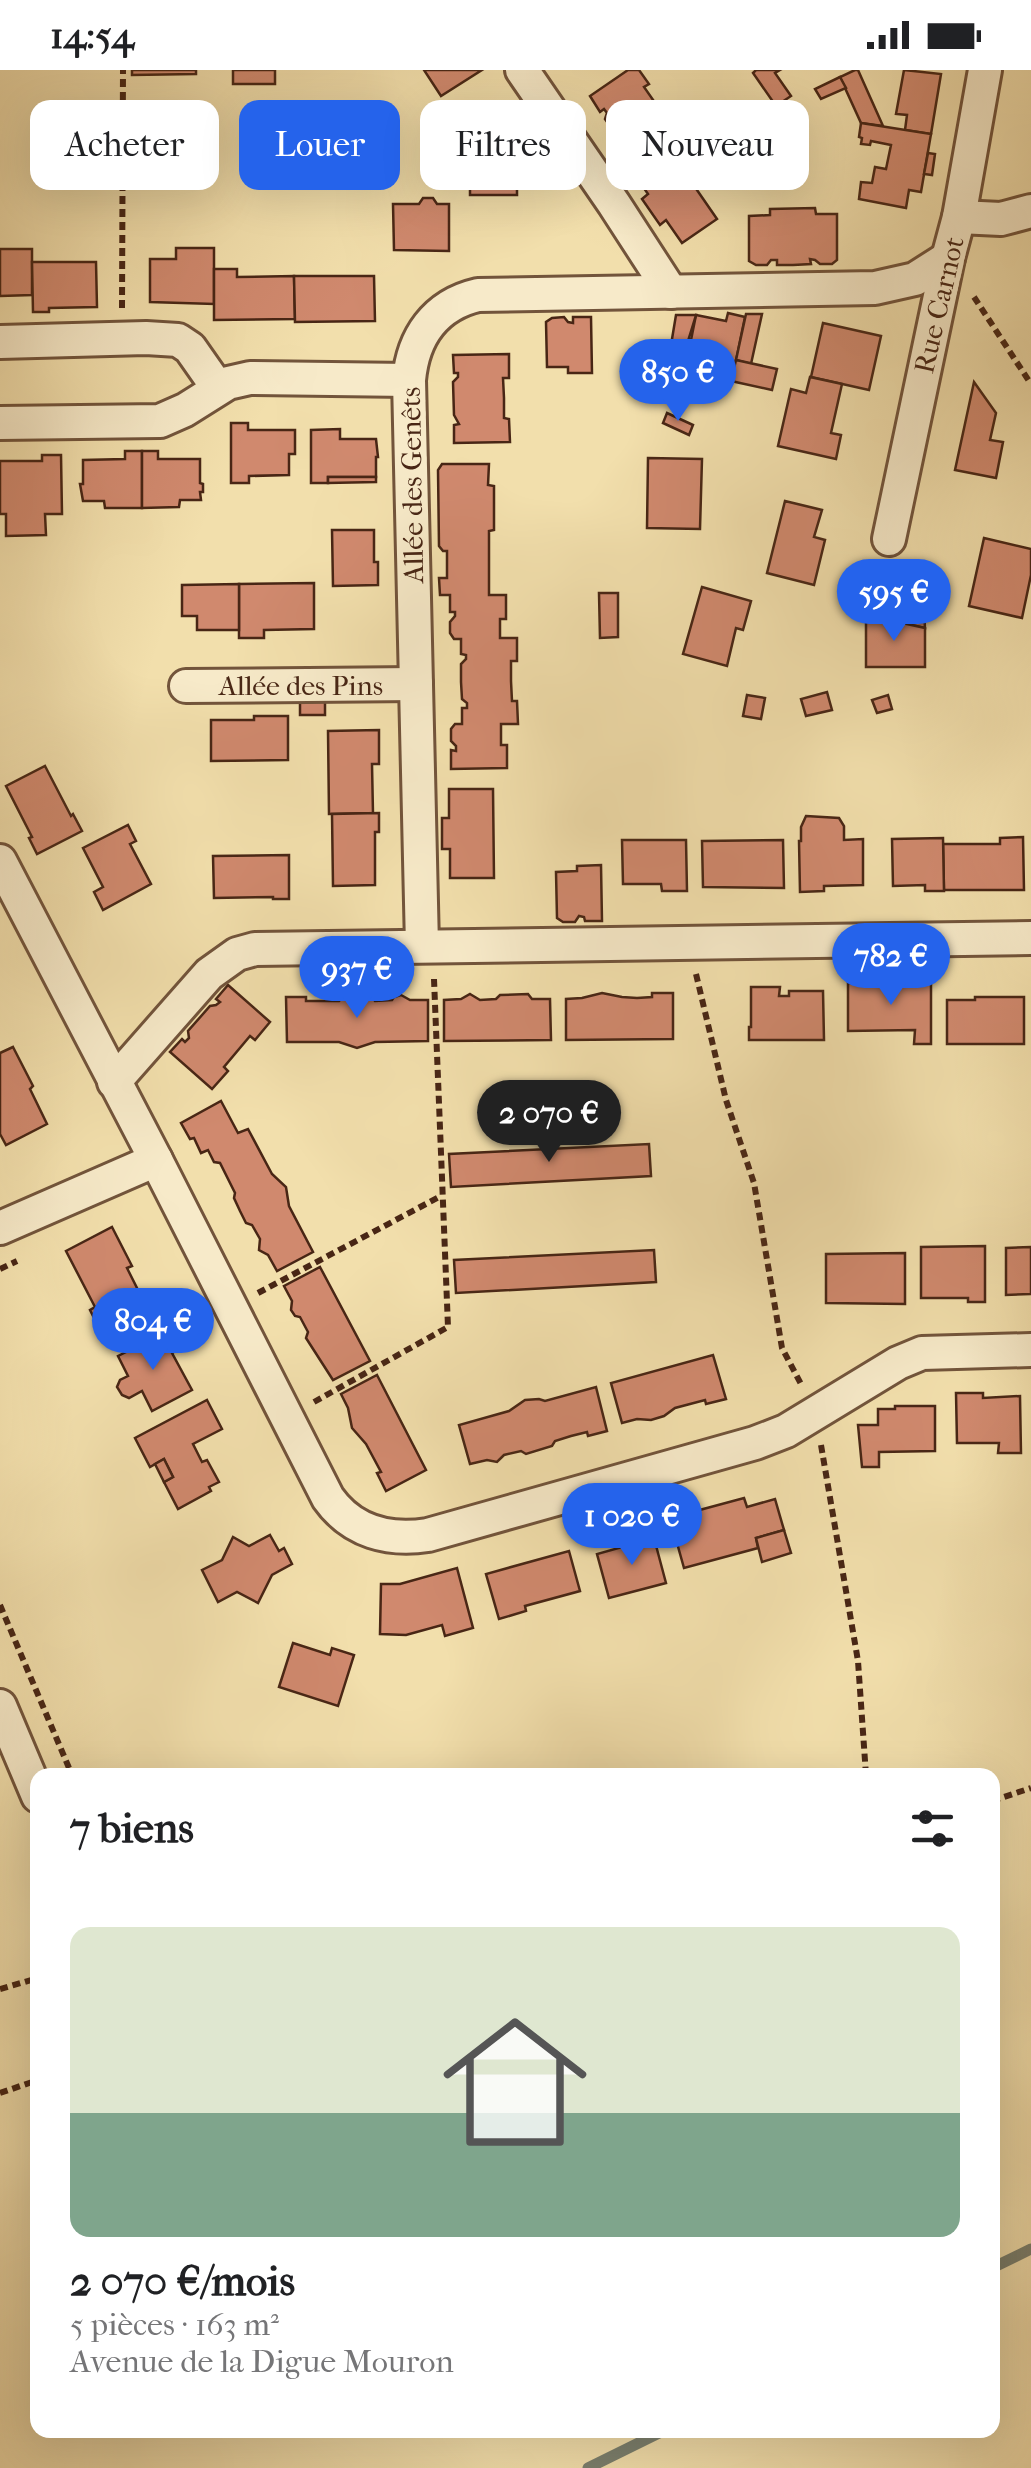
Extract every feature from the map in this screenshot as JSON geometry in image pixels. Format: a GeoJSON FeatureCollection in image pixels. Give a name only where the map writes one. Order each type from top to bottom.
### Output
{"type":"FeatureCollection","features":[{"type":"Feature","properties":{"kind":"street"},"geometry":{"type":"LineString","coordinates":[[522,70],[671,292]]}},
{"type":"Feature","properties":{"kind":"street","name":"Rue Carnot"},"geometry":{"type":"LineString","coordinates":[[889,539],[959,216],[985,70]]}},
{"type":"Feature","properties":{"kind":"street"},"geometry":{"type":"LineString","coordinates":[[959,216],[1001,219],[1031,210]]}},
{"type":"Feature","properties":{"kind":"street","name":"Allée des Genêts"},"geometry":{"type":"LineString","coordinates":[[422,946],[410,380],[410,365],[420,336],[440,312],[464,298],[490,294],[875,288],[915,279],[948,258]]}},
{"type":"Feature","properties":{"kind":"street"},"geometry":{"type":"LineString","coordinates":[[0,342],[178,340],[190,348],[218,388]]}},
{"type":"Feature","properties":{"kind":"street"},"geometry":{"type":"LineString","coordinates":[[0,423],[160,421],[218,388],[250,378],[410,380]]}},
{"type":"Feature","properties":{"kind":"street","name":"Allée des Pins"},"geometry":{"type":"LineString","coordinates":[[186,686],[416,684]]}},
{"type":"Feature","properties":{"kind":"street"},"geometry":{"type":"LineString","coordinates":[[1,864],[328,1498],[348,1521],[363,1529],[410,1538],[428,1535],[755,1443],[786,1430],[922,1352],[1031,1350]]}},
{"type":"Feature","properties":{"kind":"street"},"geometry":{"type":"LineString","coordinates":[[114,1082],[209,974],[237,954],[254,949],[1031,938]]}},
{"type":"Feature","properties":{"kind":"street"},"geometry":{"type":"LineString","coordinates":[[0,1228],[156,1160]]}},
{"type":"Feature","properties":{"kind":"street"},"geometry":{"type":"LineString","coordinates":[[0,1706],[30,1777]]}},
{"type":"Feature","properties":{"kind":"path"},"geometry":{"type":"LineString","coordinates":[[122,339],[123,70]]}},
{"type":"Feature","properties":{"kind":"path"},"geometry":{"type":"LineString","coordinates":[[948,258],[1031,384]]}},
{"type":"Feature","properties":{"kind":"path"},"geometry":{"type":"LineString","coordinates":[[693,942],[697,983],[726,1100],[754,1183],[782,1348],[816,1413],[858,1661],[866,1768]]}},
{"type":"Feature","properties":{"kind":"path"},"geometry":{"type":"LineString","coordinates":[[287,1418],[448,1327],[434,972],[422,946]]}},
{"type":"Feature","properties":{"kind":"path"},"geometry":{"type":"LineString","coordinates":[[231,1307],[441,1196]]}},
{"type":"Feature","properties":{"kind":"path"},"geometry":{"type":"LineString","coordinates":[[0,1604],[69,1768]]}},
{"type":"Feature","properties":{"kind":"path"},"geometry":{"type":"LineString","coordinates":[[1000,1798],[1031,1788]]}},
{"type":"Feature","properties":{"kind":"path"},"geometry":{"type":"LineString","coordinates":[[0,1990],[30,1981]]}},
{"type":"Feature","properties":{"kind":"path"},"geometry":{"type":"LineString","coordinates":[[0,2093],[30,2083]]}},
{"type":"Feature","properties":{"kind":"building"},"geometry":{"type":"Polygon","coordinates":[[[132,70],[196,70],[196,74],[132,75],[132,70]]]}},
{"type":"Feature","properties":{"kind":"building"},"geometry":{"type":"Polygon","coordinates":[[[233,70],[275,70],[275,84],[233,84],[233,70]]]}},
{"type":"Feature","properties":{"kind":"building"},"geometry":{"type":"Polygon","coordinates":[[[424,70],[482,70],[441,96],[424,70]]]}},
{"type":"Feature","properties":{"kind":"building"},"geometry":{"type":"Polygon","coordinates":[[[628,70],[639,70],[649,84],[644,87],[653,100],[606,100],[606,112],[600,112],[590,96],[628,70]]]}},
{"type":"Feature","properties":{"kind":"building"},"geometry":{"type":"Polygon","coordinates":[[[780,70],[775,73],[791,96],[772,100],[753,73],[780,70]]]}},
{"type":"Feature","properties":{"kind":"building"},"geometry":{"type":"Polygon","coordinates":[[[855,70],[883,126],[861,123],[840,77],[855,70]]]}},
{"type":"Feature","properties":{"kind":"building"},"geometry":{"type":"Polygon","coordinates":[[[904,70],[941,74],[931,134],[905,130],[907,115],[896,114],[904,70]]]}},
{"type":"Feature","properties":{"kind":"building"},"geometry":{"type":"Polygon","coordinates":[[[840,77],[846,88],[821,99],[815,89],[840,77]]]}},
{"type":"Feature","properties":{"kind":"building"},"geometry":{"type":"Polygon","coordinates":[[[861,123],[931,134],[921,192],[909,190],[906,208],[859,199],[861,182],[872,183],[875,167],[886,169],[891,145],[871,141],[870,145],[861,144],[861,123]]]}},
{"type":"Feature","properties":{"kind":"building"},"geometry":{"type":"Polygon","coordinates":[[[928,153],[935,154],[932,175],[924,174],[928,153]]]}},
{"type":"Feature","properties":{"kind":"building"},"geometry":{"type":"Polygon","coordinates":[[[470,190],[517,190],[517,195],[470,195],[470,190]]]}},
{"type":"Feature","properties":{"kind":"building"},"geometry":{"type":"Polygon","coordinates":[[[645,190],[697,190],[717,219],[682,243],[666,220],[660,225],[642,199],[648,194],[645,190]]]}},
{"type":"Feature","properties":{"kind":"building"},"geometry":{"type":"Polygon","coordinates":[[[423,198],[449,204],[449,251],[394,250],[393,204],[419,204],[423,198]]]}},
{"type":"Feature","properties":{"kind":"building"},"geometry":{"type":"Polygon","coordinates":[[[815,208],[816,214],[837,214],[837,260],[820,264],[810,259],[811,264],[793,265],[777,265],[777,260],[767,265],[749,261],[749,216],[770,215],[770,209],[815,208]]]}},
{"type":"Feature","properties":{"kind":"building"},"geometry":{"type":"Polygon","coordinates":[[[176,248],[214,248],[214,304],[150,302],[150,259],[176,259],[176,248]]]}},
{"type":"Feature","properties":{"kind":"building"},"geometry":{"type":"Polygon","coordinates":[[[0,249],[32,249],[32,295],[0,296],[0,249]]]}},
{"type":"Feature","properties":{"kind":"building"},"geometry":{"type":"Polygon","coordinates":[[[32,262],[96,262],[97,307],[33,312],[32,262]]]}},
{"type":"Feature","properties":{"kind":"building"},"geometry":{"type":"Polygon","coordinates":[[[214,269],[237,269],[237,277],[294,276],[295,319],[214,320],[214,269]]]}},
{"type":"Feature","properties":{"kind":"building"},"geometry":{"type":"Polygon","coordinates":[[[294,276],[374,276],[375,321],[295,322],[294,276]]]}},
{"type":"Feature","properties":{"kind":"building"},"geometry":{"type":"Polygon","coordinates":[[[728,313],[745,317],[735,365],[688,355],[696,315],[726,321],[728,313]]]}},
{"type":"Feature","properties":{"kind":"building"},"geometry":{"type":"Polygon","coordinates":[[[746,314],[762,314],[751,364],[736,360],[746,314]]]}},
{"type":"Feature","properties":{"kind":"building"},"geometry":{"type":"Polygon","coordinates":[[[676,315],[696,315],[684,354],[670,351],[676,315]]]}},
{"type":"Feature","properties":{"kind":"building"},"geometry":{"type":"Polygon","coordinates":[[[564,317],[573,323],[573,317],[591,317],[592,373],[568,373],[568,367],[547,367],[546,322],[564,317]]]}},
{"type":"Feature","properties":{"kind":"building"},"geometry":{"type":"Polygon","coordinates":[[[823,323],[881,336],[869,390],[811,377],[823,323]]]}},
{"type":"Feature","properties":{"kind":"building"},"geometry":{"type":"Polygon","coordinates":[[[509,354],[509,378],[503,378],[504,418],[509,419],[510,442],[454,443],[454,425],[459,424],[454,415],[453,382],[458,373],[454,373],[453,355],[509,354]]]}},
{"type":"Feature","properties":{"kind":"building"},"geometry":{"type":"Polygon","coordinates":[[[736,360],[777,369],[772,390],[731,381],[736,360]]]}},
{"type":"Feature","properties":{"kind":"building"},"geometry":{"type":"Polygon","coordinates":[[[810,377],[842,384],[831,433],[841,435],[836,459],[778,446],[791,389],[806,393],[810,377]]]}},
{"type":"Feature","properties":{"kind":"building"},"geometry":{"type":"Polygon","coordinates":[[[974,382],[996,413],[990,440],[1003,442],[996,478],[955,470],[974,382]]]}},
{"type":"Feature","properties":{"kind":"building"},"geometry":{"type":"Polygon","coordinates":[[[667,413],[693,425],[689,435],[663,423],[667,413]]]}},
{"type":"Feature","properties":{"kind":"building"},"geometry":{"type":"Polygon","coordinates":[[[231,423],[248,423],[248,430],[295,430],[295,454],[289,454],[289,475],[249,476],[249,483],[231,483],[231,423]]]}},
{"type":"Feature","properties":{"kind":"building"},"geometry":{"type":"Polygon","coordinates":[[[340,429],[340,439],[376,439],[376,477],[328,477],[328,483],[311,483],[311,430],[340,429]]]}},
{"type":"Feature","properties":{"kind":"building"},"geometry":{"type":"Polygon","coordinates":[[[125,451],[142,451],[142,508],[105,508],[104,501],[83,501],[83,460],[125,459],[125,451]]]}},
{"type":"Feature","properties":{"kind":"building"},"geometry":{"type":"Polygon","coordinates":[[[142,451],[158,451],[158,459],[200,459],[201,500],[180,500],[179,507],[142,508],[142,451]]]}},
{"type":"Feature","properties":{"kind":"building"},"geometry":{"type":"Polygon","coordinates":[[[42,455],[61,455],[62,514],[45,514],[46,535],[6,536],[6,514],[0,514],[0,461],[42,461],[42,455]]]}},
{"type":"Feature","properties":{"kind":"building"},"geometry":{"type":"Polygon","coordinates":[[[648,458],[702,459],[700,529],[647,528],[648,458]]]}},
{"type":"Feature","properties":{"kind":"building"},"geometry":{"type":"Polygon","coordinates":[[[442,464],[489,464],[488,485],[494,486],[489,595],[506,595],[506,619],[500,619],[500,638],[517,638],[517,661],[511,661],[511,681],[518,724],[501,724],[501,745],[507,745],[507,768],[451,769],[451,750],[456,751],[456,746],[451,741],[451,729],[462,724],[462,708],[467,708],[461,682],[461,664],[466,655],[461,654],[461,639],[454,639],[450,633],[455,612],[450,612],[450,595],[440,595],[439,578],[447,578],[447,551],[439,546],[438,470],[442,464]]]}},
{"type":"Feature","properties":{"kind":"building"},"geometry":{"type":"Polygon","coordinates":[[[328,477],[376,477],[376,482],[328,483],[328,477]]]}},
{"type":"Feature","properties":{"kind":"building"},"geometry":{"type":"Polygon","coordinates":[[[785,501],[822,510],[814,537],[825,540],[814,585],[767,573],[785,501]]]}},
{"type":"Feature","properties":{"kind":"building"},"geometry":{"type":"Polygon","coordinates":[[[332,530],[374,530],[378,585],[333,586],[332,530]]]}},
{"type":"Feature","properties":{"kind":"building"},"geometry":{"type":"Polygon","coordinates":[[[984,538],[1031,549],[1031,575],[1022,618],[969,606],[984,538]]]}},
{"type":"Feature","properties":{"kind":"building"},"geometry":{"type":"Polygon","coordinates":[[[314,583],[314,629],[264,630],[264,638],[239,638],[239,584],[314,583]]]}},
{"type":"Feature","properties":{"kind":"building"},"geometry":{"type":"Polygon","coordinates":[[[239,584],[239,630],[197,630],[197,616],[182,616],[182,585],[239,584]]]}},
{"type":"Feature","properties":{"kind":"building"},"geometry":{"type":"Polygon","coordinates":[[[702,587],[751,601],[743,630],[736,628],[727,666],[683,654],[702,587]]]}},
{"type":"Feature","properties":{"kind":"building"},"geometry":{"type":"Polygon","coordinates":[[[599,593],[618,593],[618,637],[600,638],[599,593]]]}},
{"type":"Feature","properties":{"kind":"building"},"geometry":{"type":"Polygon","coordinates":[[[865,611],[924,611],[925,628],[866,615],[865,611]]]}},
{"type":"Feature","properties":{"kind":"building"},"geometry":{"type":"Polygon","coordinates":[[[866,615],[925,628],[925,667],[866,667],[866,615]]]}},
{"type":"Feature","properties":{"kind":"building"},"geometry":{"type":"Polygon","coordinates":[[[827,692],[832,710],[806,716],[801,699],[827,692]]]}},
{"type":"Feature","properties":{"kind":"building"},"geometry":{"type":"Polygon","coordinates":[[[747,695],[765,698],[761,719],[743,716],[747,695]]]}},
{"type":"Feature","properties":{"kind":"building"},"geometry":{"type":"Polygon","coordinates":[[[888,695],[892,709],[877,713],[872,700],[888,695]]]}},
{"type":"Feature","properties":{"kind":"building"},"geometry":{"type":"Polygon","coordinates":[[[325,701],[325,715],[300,715],[300,702],[325,701]]]}},
{"type":"Feature","properties":{"kind":"building"},"geometry":{"type":"Polygon","coordinates":[[[254,716],[288,716],[288,760],[211,761],[211,720],[254,720],[254,716]]]}},
{"type":"Feature","properties":{"kind":"building"},"geometry":{"type":"Polygon","coordinates":[[[379,730],[379,764],[372,764],[373,813],[329,814],[328,731],[379,730]]]}},
{"type":"Feature","properties":{"kind":"building"},"geometry":{"type":"Polygon","coordinates":[[[45,766],[82,831],[37,854],[6,786],[45,766]]]}},
{"type":"Feature","properties":{"kind":"building"},"geometry":{"type":"Polygon","coordinates":[[[449,789],[493,789],[494,878],[450,878],[450,849],[442,849],[442,818],[449,818],[449,789]]]}},
{"type":"Feature","properties":{"kind":"building"},"geometry":{"type":"Polygon","coordinates":[[[379,813],[375,885],[333,886],[332,814],[379,813]]]}},
{"type":"Feature","properties":{"kind":"building"},"geometry":{"type":"Polygon","coordinates":[[[806,816],[839,818],[844,826],[844,840],[863,839],[863,885],[824,886],[824,891],[800,892],[799,841],[806,816]]]}},
{"type":"Feature","properties":{"kind":"building"},"geometry":{"type":"Polygon","coordinates":[[[128,825],[136,841],[130,844],[151,884],[103,910],[94,892],[103,887],[83,848],[128,825]]]}},
{"type":"Feature","properties":{"kind":"building"},"geometry":{"type":"Polygon","coordinates":[[[1023,837],[1024,890],[944,890],[943,844],[1000,844],[1000,838],[1023,837]]]}},
{"type":"Feature","properties":{"kind":"building"},"geometry":{"type":"Polygon","coordinates":[[[943,838],[944,891],[925,891],[925,885],[893,886],[892,839],[943,838]]]}},
{"type":"Feature","properties":{"kind":"building"},"geometry":{"type":"Polygon","coordinates":[[[622,840],[686,840],[687,891],[662,891],[661,884],[623,884],[622,840]]]}},
{"type":"Feature","properties":{"kind":"building"},"geometry":{"type":"Polygon","coordinates":[[[783,840],[784,888],[703,887],[702,841],[783,840]]]}},
{"type":"Feature","properties":{"kind":"building"},"geometry":{"type":"Polygon","coordinates":[[[289,855],[289,899],[214,898],[213,856],[289,855]]]}},
{"type":"Feature","properties":{"kind":"building"},"geometry":{"type":"Polygon","coordinates":[[[601,865],[602,921],[585,921],[579,916],[575,922],[563,922],[557,918],[556,872],[601,865]]]}},
{"type":"Feature","properties":{"kind":"building"},"geometry":{"type":"Polygon","coordinates":[[[931,982],[931,1044],[914,1044],[915,1030],[848,1031],[848,983],[931,982]]]}},
{"type":"Feature","properties":{"kind":"building"},"geometry":{"type":"Polygon","coordinates":[[[228,985],[270,1022],[255,1040],[250,1036],[224,1067],[228,1071],[212,1089],[170,1052],[182,1039],[185,1042],[189,1038],[188,1031],[210,1006],[220,1002],[216,999],[228,985]]]}},
{"type":"Feature","properties":{"kind":"building"},"geometry":{"type":"Polygon","coordinates":[[[751,987],[780,987],[779,996],[789,996],[789,991],[823,991],[824,1040],[749,1040],[751,987]]]}},
{"type":"Feature","properties":{"kind":"building"},"geometry":{"type":"Polygon","coordinates":[[[602,993],[637,998],[673,993],[673,1039],[566,1040],[566,999],[602,993]]]}},
{"type":"Feature","properties":{"kind":"building"},"geometry":{"type":"Polygon","coordinates":[[[470,994],[480,1000],[528,994],[532,999],[550,999],[551,1040],[444,1041],[444,1000],[470,994]]]}},
{"type":"Feature","properties":{"kind":"building"},"geometry":{"type":"Polygon","coordinates":[[[401,995],[410,1000],[428,1000],[428,1041],[375,1042],[357,1048],[339,1042],[287,1042],[286,997],[339,1001],[343,997],[371,996],[375,1001],[401,995]]]}},
{"type":"Feature","properties":{"kind":"building"},"geometry":{"type":"Polygon","coordinates":[[[1024,997],[1024,1044],[947,1044],[947,1000],[1024,997]]]}},
{"type":"Feature","properties":{"kind":"building"},"geometry":{"type":"Polygon","coordinates":[[[13,1047],[47,1124],[6,1145],[0,1134],[0,1053],[13,1047]]]}},
{"type":"Feature","properties":{"kind":"building"},"geometry":{"type":"Polygon","coordinates":[[[221,1101],[238,1133],[248,1129],[272,1174],[286,1187],[289,1206],[313,1252],[277,1271],[268,1255],[259,1250],[260,1239],[252,1225],[246,1223],[220,1163],[214,1162],[208,1150],[201,1153],[181,1123],[221,1101]]]}},
{"type":"Feature","properties":{"kind":"building"},"geometry":{"type":"Polygon","coordinates":[[[649,1144],[651,1176],[451,1187],[449,1154],[649,1144]]]}},
{"type":"Feature","properties":{"kind":"building"},"geometry":{"type":"Polygon","coordinates":[[[112,1227],[146,1306],[100,1330],[90,1310],[95,1307],[66,1251],[112,1227]]]}},
{"type":"Feature","properties":{"kind":"building"},"geometry":{"type":"Polygon","coordinates":[[[985,1246],[985,1302],[921,1298],[921,1247],[985,1246]]]}},
{"type":"Feature","properties":{"kind":"building"},"geometry":{"type":"Polygon","coordinates":[[[1031,1247],[1031,1294],[1006,1295],[1006,1248],[1031,1247]]]}},
{"type":"Feature","properties":{"kind":"building"},"geometry":{"type":"Polygon","coordinates":[[[654,1250],[656,1282],[456,1293],[454,1260],[654,1250]]]}},
{"type":"Feature","properties":{"kind":"building"},"geometry":{"type":"Polygon","coordinates":[[[905,1253],[905,1304],[826,1303],[826,1254],[905,1253]]]}},
{"type":"Feature","properties":{"kind":"building"},"geometry":{"type":"Polygon","coordinates":[[[320,1267],[370,1361],[333,1380],[306,1338],[308,1332],[300,1317],[291,1310],[292,1301],[284,1286],[320,1267]]]}},
{"type":"Feature","properties":{"kind":"building"},"geometry":{"type":"Polygon","coordinates":[[[167,1332],[176,1351],[172,1353],[192,1390],[152,1411],[142,1391],[129,1398],[117,1387],[128,1376],[118,1356],[167,1332]]]}},
{"type":"Feature","properties":{"kind":"building"},"geometry":{"type":"Polygon","coordinates":[[[713,1355],[726,1399],[706,1404],[705,1400],[651,1420],[622,1423],[611,1383],[713,1355]]]}},
{"type":"Feature","properties":{"kind":"building"},"geometry":{"type":"Polygon","coordinates":[[[377,1375],[426,1470],[386,1491],[366,1444],[352,1428],[341,1394],[377,1375]]]}},
{"type":"Feature","properties":{"kind":"building"},"geometry":{"type":"Polygon","coordinates":[[[596,1387],[607,1431],[571,1436],[526,1454],[521,1451],[504,1455],[497,1462],[470,1464],[459,1425],[509,1411],[525,1400],[545,1401],[596,1387]]]}},
{"type":"Feature","properties":{"kind":"building"},"geometry":{"type":"Polygon","coordinates":[[[956,1393],[983,1393],[983,1398],[1020,1396],[1021,1453],[998,1453],[999,1443],[957,1443],[956,1393]]]}},
{"type":"Feature","properties":{"kind":"building"},"geometry":{"type":"Polygon","coordinates":[[[207,1400],[222,1429],[193,1444],[219,1482],[209,1487],[211,1491],[178,1509],[164,1482],[173,1477],[164,1459],[150,1467],[135,1438],[207,1400]]]}},
{"type":"Feature","properties":{"kind":"building"},"geometry":{"type":"Polygon","coordinates":[[[935,1406],[935,1451],[879,1452],[879,1467],[862,1467],[858,1425],[878,1425],[878,1409],[935,1406]]]}},
{"type":"Feature","properties":{"kind":"building"},"geometry":{"type":"Polygon","coordinates":[[[164,1459],[173,1477],[164,1482],[155,1464],[164,1459]]]}},
{"type":"Feature","properties":{"kind":"building"},"geometry":{"type":"Polygon","coordinates":[[[744,1498],[747,1507],[775,1499],[784,1530],[756,1538],[758,1548],[684,1568],[670,1518],[744,1498]]]}},
{"type":"Feature","properties":{"kind":"building"},"geometry":{"type":"Polygon","coordinates":[[[784,1530],[791,1553],[762,1562],[756,1538],[784,1530]]]}},
{"type":"Feature","properties":{"kind":"building"},"geometry":{"type":"Polygon","coordinates":[[[270,1535],[279,1551],[284,1548],[292,1564],[272,1575],[258,1603],[237,1592],[218,1602],[202,1570],[222,1560],[233,1537],[249,1546],[270,1535]]]}},
{"type":"Feature","properties":{"kind":"building"},"geometry":{"type":"Polygon","coordinates":[[[654,1538],[666,1583],[609,1598],[597,1554],[654,1538]]]}},
{"type":"Feature","properties":{"kind":"building"},"geometry":{"type":"Polygon","coordinates":[[[569,1551],[580,1591],[525,1606],[526,1611],[499,1619],[486,1574],[569,1551]]]}},
{"type":"Feature","properties":{"kind":"building"},"geometry":{"type":"Polygon","coordinates":[[[457,1568],[473,1628],[445,1636],[442,1625],[406,1635],[380,1634],[381,1584],[400,1584],[457,1568]]]}},
{"type":"Feature","properties":{"kind":"building"},"geometry":{"type":"Polygon","coordinates":[[[293,1643],[330,1655],[332,1648],[354,1655],[338,1706],[279,1687],[293,1643]]]}},
{"type":"Feature","properties":{"kind":"waterway"},"geometry":{"type":"LineString","coordinates":[[1000,2264],[1031,2249]]}},
{"type":"Feature","properties":{"kind":"waterway"},"geometry":{"type":"LineString","coordinates":[[588,2468],[649,2438]]}}]}
